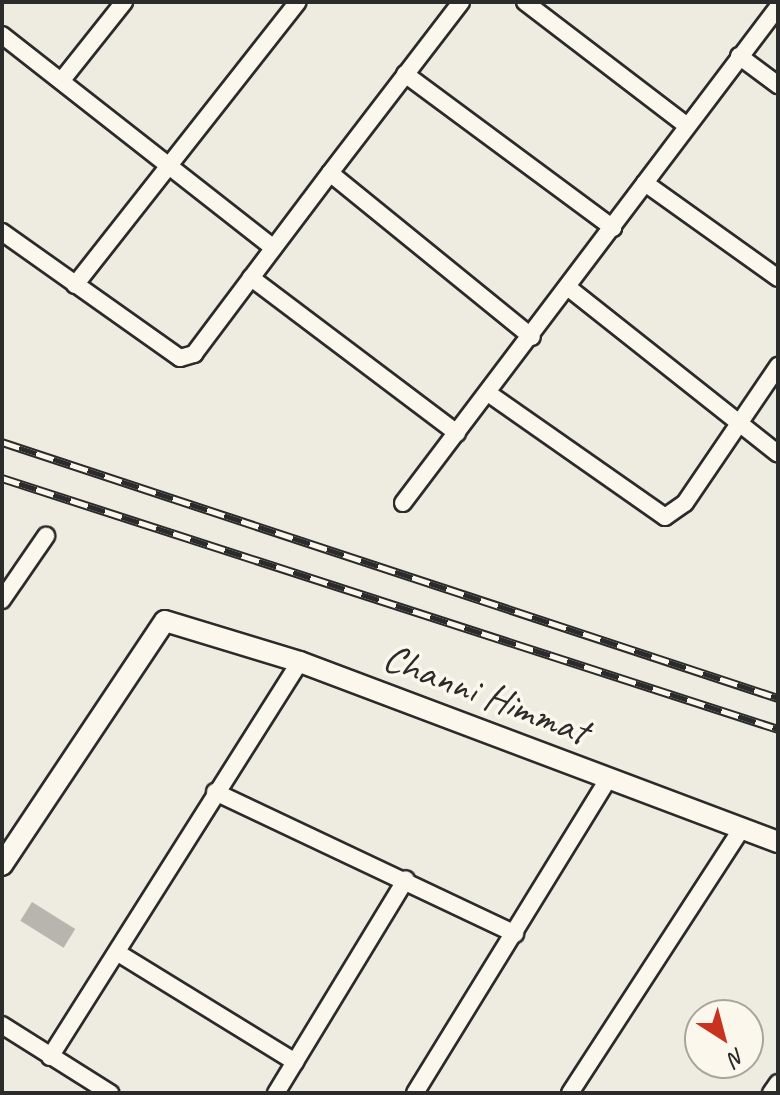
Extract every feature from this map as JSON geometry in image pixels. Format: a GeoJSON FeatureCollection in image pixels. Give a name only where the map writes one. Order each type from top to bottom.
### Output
{"type":"FeatureCollection","features":[{"type":"Feature","properties":{"kind":"street"},"geometry":{"type":"LineString","coordinates":[[62,80],[124,2]]}},
{"type":"Feature","properties":{"kind":"street"},"geometry":{"type":"LineString","coordinates":[[75,285],[298,2]]}},
{"type":"Feature","properties":{"kind":"street"},"geometry":{"type":"LineString","coordinates":[[2,232],[172,354],[187,358],[461,2]]}},
{"type":"Feature","properties":{"kind":"street"},"geometry":{"type":"LineString","coordinates":[[525,2],[687,126]]}},
{"type":"Feature","properties":{"kind":"street"},"geometry":{"type":"LineString","coordinates":[[403,503],[570,289],[687,126],[778,7]]}},
{"type":"Feature","properties":{"kind":"street"},"geometry":{"type":"LineString","coordinates":[[2,35],[274,248]]}},
{"type":"Feature","properties":{"kind":"street"},"geometry":{"type":"LineString","coordinates":[[739,56],[778,85]]}},
{"type":"Feature","properties":{"kind":"street"},"geometry":{"type":"LineString","coordinates":[[405,74],[613,228]]}},
{"type":"Feature","properties":{"kind":"street"},"geometry":{"type":"LineString","coordinates":[[330,173],[532,337]]}},
{"type":"Feature","properties":{"kind":"street"},"geometry":{"type":"LineString","coordinates":[[645,183],[778,278]]}},
{"type":"Feature","properties":{"kind":"street"},"geometry":{"type":"LineString","coordinates":[[251,278],[457,433]]}},
{"type":"Feature","properties":{"kind":"street"},"geometry":{"type":"LineString","coordinates":[[570,289],[778,454]]}},
{"type":"Feature","properties":{"kind":"street"},"geometry":{"type":"LineString","coordinates":[[488,393],[665,517],[685,503],[778,366]]}},
{"type":"Feature","properties":{"kind":"street"},"geometry":{"type":"LineString","coordinates":[[2,600],[46,536]]}},
{"type":"Feature","properties":{"kind":"street","name":"Channi Himmat"},"geometry":{"type":"LineString","coordinates":[[2,865],[165,621],[300,662],[778,842]]}},
{"type":"Feature","properties":{"kind":"street"},"geometry":{"type":"LineString","coordinates":[[50,1057],[300,662]]}},
{"type":"Feature","properties":{"kind":"street"},"geometry":{"type":"LineString","coordinates":[[415,1093],[608,779]]}},
{"type":"Feature","properties":{"kind":"street"},"geometry":{"type":"LineString","coordinates":[[215,792],[406,879],[515,934]]}},
{"type":"Feature","properties":{"kind":"street"},"geometry":{"type":"LineString","coordinates":[[570,1093],[743,827]]}},
{"type":"Feature","properties":{"kind":"street"},"geometry":{"type":"LineString","coordinates":[[276,1093],[406,879]]}},
{"type":"Feature","properties":{"kind":"street"},"geometry":{"type":"LineString","coordinates":[[118,953],[295,1062]]}},
{"type":"Feature","properties":{"kind":"street"},"geometry":{"type":"LineString","coordinates":[[2,1025],[110,1093]]}},
{"type":"Feature","properties":{"kind":"street"},"geometry":{"type":"LineString","coordinates":[[771,1093],[778,1083]]}},
{"type":"Feature","properties":{"kind":"building"},"geometry":{"type":"Polygon","coordinates":[[[32,902],[75,929],[64,948],[20,921],[32,902]]]}},
{"type":"Feature","properties":{"kind":"railway"},"geometry":{"type":"LineString","coordinates":[[2,442],[778,698]]}},
{"type":"Feature","properties":{"kind":"railway"},"geometry":{"type":"LineString","coordinates":[[2,478],[778,729]]}}]}
